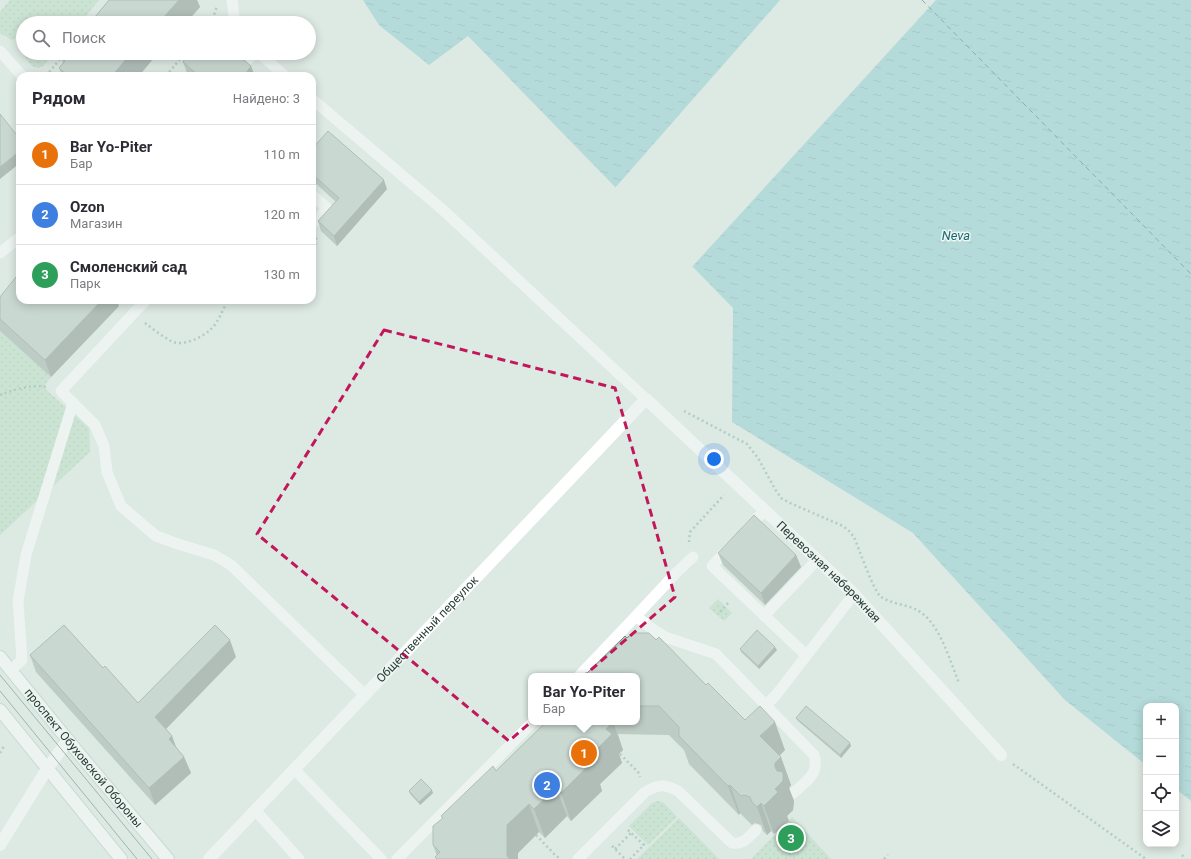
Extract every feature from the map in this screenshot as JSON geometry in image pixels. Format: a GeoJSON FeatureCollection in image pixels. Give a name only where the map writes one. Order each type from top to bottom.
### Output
{"type":"FeatureCollection","features":[{"type":"Feature","properties":{"kind":"street","name":"Перевозная набережная"},"geometry":{"type":"LineString","coordinates":[[646,399],[854,594],[1001,755]]}},
{"type":"Feature","properties":{"kind":"street","name":"Общественный переулок"},"geometry":{"type":"LineString","coordinates":[[209,859],[364,694],[646,399]]}},
{"type":"Feature","properties":{"kind":"street","name":"проспект Обуховской Обороны"},"geometry":{"type":"LineString","coordinates":[[0,657],[168,859]]}},
{"type":"Feature","properties":{"kind":"street"},"geometry":{"type":"LineString","coordinates":[[0,710],[121,859]]}},
{"type":"Feature","properties":{"kind":"street"},"geometry":{"type":"LineString","coordinates":[[0,845],[47,769],[68,740]]}},
{"type":"Feature","properties":{"kind":"lane"},"geometry":{"type":"LineString","coordinates":[[232,0],[234,16]]}},
{"type":"Feature","properties":{"kind":"lane"},"geometry":{"type":"LineString","coordinates":[[0,50],[19,72]]}},
{"type":"Feature","properties":{"kind":"lane"},"geometry":{"type":"LineString","coordinates":[[240,68],[247,60]]}},
{"type":"Feature","properties":{"kind":"lane"},"geometry":{"type":"LineString","coordinates":[[266,60],[279,72]]}},
{"type":"Feature","properties":{"kind":"lane"},"geometry":{"type":"LineString","coordinates":[[316,102],[443,210],[646,399]]}},
{"type":"Feature","properties":{"kind":"lane"},"geometry":{"type":"LineString","coordinates":[[316,198],[327,208],[316,221]]}},
{"type":"Feature","properties":{"kind":"lane"},"geometry":{"type":"LineString","coordinates":[[0,252],[16,240]]}},
{"type":"Feature","properties":{"kind":"lane"},"geometry":{"type":"LineString","coordinates":[[137,304],[129,318],[61,392],[95,425],[104,446],[107,472],[121,506],[156,536],[214,555],[231,565],[364,694]]}},
{"type":"Feature","properties":{"kind":"lane"},"geometry":{"type":"LineString","coordinates":[[11,670],[22,660],[18,601],[26,555],[73,403]]}},
{"type":"Feature","properties":{"kind":"lane"},"geometry":{"type":"LineString","coordinates":[[765,510],[712,566],[806,655]]}},
{"type":"Feature","properties":{"kind":"lane"},"geometry":{"type":"LineString","coordinates":[[582,673],[677,572],[691,552]]}},
{"type":"Feature","properties":{"kind":"lane"},"geometry":{"type":"LineString","coordinates":[[764,616],[818,559]]}},
{"type":"Feature","properties":{"kind":"lane"},"geometry":{"type":"LineString","coordinates":[[766,705],[776,695],[854,594]]}},
{"type":"Feature","properties":{"kind":"lane"},"geometry":{"type":"LineString","coordinates":[[636,616],[664,637],[716,654],[814,755],[817,763],[815,772],[792,794]]}},
{"type":"Feature","properties":{"kind":"lane"},"geometry":{"type":"LineString","coordinates":[[397,859],[530,725]]}},
{"type":"Feature","properties":{"kind":"lane"},"geometry":{"type":"LineString","coordinates":[[294,769],[381,859]]}},
{"type":"Feature","properties":{"kind":"lane"},"geometry":{"type":"LineString","coordinates":[[578,859],[645,792],[656,786],[668,786],[678,791],[732,843],[738,844],[744,841],[756,830]]}},
{"type":"Feature","properties":{"kind":"lane"},"geometry":{"type":"LineString","coordinates":[[255,810],[299,859]]}},
{"type":"Feature","properties":{"kind":"path"},"geometry":{"type":"LineString","coordinates":[[214,16],[217,6],[216,0]]}},
{"type":"Feature","properties":{"kind":"path"},"geometry":{"type":"LineString","coordinates":[[49,72],[59,60]]}},
{"type":"Feature","properties":{"kind":"path"},"geometry":{"type":"LineString","coordinates":[[169,72],[179,60]]}},
{"type":"Feature","properties":{"kind":"path"},"geometry":{"type":"LineString","coordinates":[[129,318],[143,322],[171,341],[182,344],[210,330],[216,323],[226,304]]}},
{"type":"Feature","properties":{"kind":"path"},"geometry":{"type":"LineString","coordinates":[[0,395],[39,386],[61,392]]}},
{"type":"Feature","properties":{"kind":"path"},"geometry":{"type":"LineString","coordinates":[[678,408],[747,444],[758,458],[780,498],[843,526],[849,531],[854,538],[875,588],[880,595],[918,610],[926,616],[932,624],[938,634],[961,689]]}},
{"type":"Feature","properties":{"kind":"path"},"geometry":{"type":"LineString","coordinates":[[691,552],[690,532],[736,483]]}},
{"type":"Feature","properties":{"kind":"path"},"geometry":{"type":"LineString","coordinates":[[0,753],[4,746]]}},
{"type":"Feature","properties":{"kind":"path"},"geometry":{"type":"LineString","coordinates":[[620,754],[638,772],[645,792]]}},
{"type":"Feature","properties":{"kind":"path"},"geometry":{"type":"LineString","coordinates":[[1001,755],[1146,859]]}},
{"type":"Feature","properties":{"kind":"path"},"geometry":{"type":"LineString","coordinates":[[618,819],[644,845],[630,859]]}},
{"type":"Feature","properties":{"kind":"path"},"geometry":{"type":"LineString","coordinates":[[615,849],[631,833]]}},
{"type":"Feature","properties":{"kind":"path"},"geometry":{"type":"LineString","coordinates":[[536,836],[561,859]]}},
{"type":"Feature","properties":{"kind":"path"},"geometry":{"type":"LineString","coordinates":[[884,859],[888,855]]}},
{"type":"Feature","properties":{"kind":"path"},"geometry":{"type":"LineString","coordinates":[[1182,855],[1185,859]]}},
{"type":"Feature","properties":{"kind":"highlighted area"},"geometry":{"type":"Polygon","coordinates":[[[384,330],[615,388],[675,597],[509,741],[257,534],[384,330]]]}},
{"type":"Feature","properties":{"kind":"green space"},"geometry":{"type":"Polygon","coordinates":[[[10,0],[99,0],[86,16],[16,16],[16,37],[12,40],[0,33],[0,12],[10,0]]]}},
{"type":"Feature","properties":{"kind":"green space"},"geometry":{"type":"Polygon","coordinates":[[[27,60],[48,60],[43,66],[38,68],[32,66],[27,60]]]}},
{"type":"Feature","properties":{"kind":"green space"},"geometry":{"type":"Polygon","coordinates":[[[0,331],[51,377],[43,387],[89,428],[90,452],[0,535],[0,331]]]}},
{"type":"Feature","properties":{"kind":"green space"},"geometry":{"type":"Polygon","coordinates":[[[718,599],[732,613],[724,621],[709,608],[718,599]]]}},
{"type":"Feature","properties":{"kind":"green space"},"geometry":{"type":"Polygon","coordinates":[[[658,801],[664,803],[677,817],[648,845],[629,826],[652,803],[658,801]]]}},
{"type":"Feature","properties":{"kind":"green space"},"geometry":{"type":"Polygon","coordinates":[[[792,817],[831,859],[751,859],[792,817]]]}},
{"type":"Feature","properties":{"kind":"green space"},"geometry":{"type":"Polygon","coordinates":[[[679,818],[719,859],[637,859],[679,818]]]}},
{"type":"Feature","properties":{"kind":"water","name":"Neva"},"geometry":{"type":"Polygon","coordinates":[[[363,0],[1191,0],[1191,801],[1179,791],[1179,703],[1143,703],[1143,763],[1065,700],[913,533],[732,422],[733,308],[468,36],[429,65],[379,25],[363,0]]]}},
{"type":"Feature","properties":{"kind":"pier"},"geometry":{"type":"Polygon","coordinates":[[[780,0],[936,0],[691,268],[614,189],[780,0]]]}},
{"type":"Feature","properties":{"kind":"building"},"geometry":{"type":"Polygon","coordinates":[[[109,0],[179,0],[165,16],[96,16],[109,0]]]}},
{"type":"Feature","properties":{"kind":"building"},"geometry":{"type":"Polygon","coordinates":[[[64,60],[125,60],[115,72],[64,72],[59,68],[65,61],[64,60]]]}},
{"type":"Feature","properties":{"kind":"building"},"geometry":{"type":"Polygon","coordinates":[[[184,60],[244,60],[251,66],[247,72],[194,72],[183,62],[184,60]]]}},
{"type":"Feature","properties":{"kind":"building"},"geometry":{"type":"Polygon","coordinates":[[[0,114],[16,134],[16,154],[0,167],[0,114]]]}},
{"type":"Feature","properties":{"kind":"building"},"geometry":{"type":"Polygon","coordinates":[[[328,131],[384,180],[334,236],[318,221],[339,198],[316,178],[316,144],[328,131]]]}},
{"type":"Feature","properties":{"kind":"building"},"geometry":{"type":"Polygon","coordinates":[[[16,277],[16,304],[98,304],[45,360],[0,319],[0,297],[16,277]]]}},
{"type":"Feature","properties":{"kind":"building"},"geometry":{"type":"Polygon","coordinates":[[[754,515],[796,555],[761,593],[718,553],[754,515]]]}},
{"type":"Feature","properties":{"kind":"building"},"geometry":{"type":"Polygon","coordinates":[[[64,625],[103,668],[105,666],[138,703],[215,625],[230,640],[155,717],[172,736],[169,739],[184,757],[149,788],[30,655],[64,625]]]}},
{"type":"Feature","properties":{"kind":"building"},"geometry":{"type":"Polygon","coordinates":[[[757,630],[775,647],[758,666],[740,649],[757,630]]]}},
{"type":"Feature","properties":{"kind":"building"},"geometry":{"type":"Polygon","coordinates":[[[633,633],[649,633],[656,640],[659,637],[706,685],[708,683],[745,720],[760,706],[775,722],[760,736],[781,757],[775,763],[775,767],[777,771],[783,772],[783,781],[775,789],[778,792],[764,806],[761,803],[757,807],[752,802],[750,797],[744,795],[741,796],[730,785],[728,786],[679,736],[679,727],[659,706],[640,706],[640,673],[587,673],[625,636],[627,638],[633,633]]]}},
{"type":"Feature","properties":{"kind":"building"},"geometry":{"type":"Polygon","coordinates":[[[806,706],[850,743],[840,755],[796,718],[806,706]]]}},
{"type":"Feature","properties":{"kind":"building"},"geometry":{"type":"Polygon","coordinates":[[[543,725],[610,725],[606,729],[612,734],[588,758],[592,762],[561,793],[556,788],[534,809],[529,804],[507,825],[507,856],[510,859],[437,859],[435,857],[440,852],[433,845],[433,826],[443,818],[441,816],[493,766],[496,771],[543,725]]]}},
{"type":"Feature","properties":{"kind":"building"},"geometry":{"type":"Polygon","coordinates":[[[421,779],[432,790],[419,802],[409,791],[421,779]]]}},
{"type":"Feature","properties":{"kind":"ferry route"},"geometry":{"type":"LineString","coordinates":[[922,0],[1191,274]]}},
{"type":"Feature","properties":{"kind":"tram line"},"geometry":{"type":"LineString","coordinates":[[0,675],[152,859]]}},
{"type":"Feature","properties":{"kind":"tram line"},"geometry":{"type":"LineString","coordinates":[[0,691],[137,859]]}},
{"type":"Feature","properties":{"kind":"place","name":"Bar Yo-Piter"},"geometry":{"type":"Point","coordinates":[584,753]}},
{"type":"Feature","properties":{"kind":"place","name":"Ozon"},"geometry":{"type":"Point","coordinates":[547,785]}},
{"type":"Feature","properties":{"kind":"place","name":"Смоленский сад"},"geometry":{"type":"Point","coordinates":[791,838]}}]}
